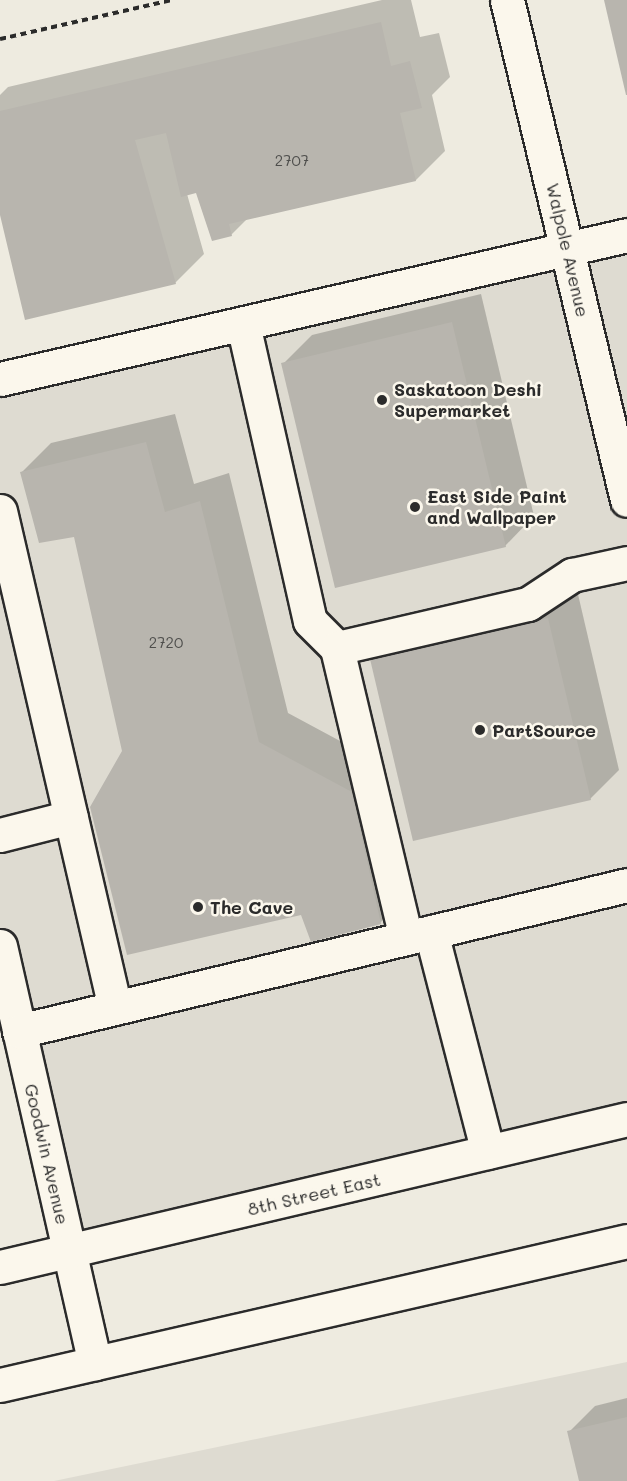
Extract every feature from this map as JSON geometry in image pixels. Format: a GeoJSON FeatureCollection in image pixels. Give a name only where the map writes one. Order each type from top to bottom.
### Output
{"type":"FeatureCollection","features":[{"type":"Feature","properties":{"kind":"main road","name":"Walpole Avenue"},"geometry":{"type":"LineString","coordinates":[[507,0],[627,500]]}},
{"type":"Feature","properties":{"kind":"main road"},"geometry":{"type":"LineString","coordinates":[[0,379],[627,235]]}},
{"type":"Feature","properties":{"kind":"main road"},"geometry":{"type":"LineString","coordinates":[[243,324],[310,621],[337,648],[418,935],[488,1152]]}},
{"type":"Feature","properties":{"kind":"main road"},"geometry":{"type":"LineString","coordinates":[[0,511],[115,1008]]}},
{"type":"Feature","properties":{"kind":"main road"},"geometry":{"type":"LineString","coordinates":[[337,648],[528,604],[572,574],[627,563]]}},
{"type":"Feature","properties":{"kind":"main road"},"geometry":{"type":"LineString","coordinates":[[0,835],[71,817]]}},
{"type":"Feature","properties":{"kind":"main road"},"geometry":{"type":"LineString","coordinates":[[20,1031],[627,885]]}},
{"type":"Feature","properties":{"kind":"main road","name":"Goodwin Avenue"},"geometry":{"type":"LineString","coordinates":[[0,946],[95,1363]]}},
{"type":"Feature","properties":{"kind":"main road","name":"8th Street East"},"geometry":{"type":"LineString","coordinates":[[0,1267],[627,1119]]}},
{"type":"Feature","properties":{"kind":"main road"},"geometry":{"type":"LineString","coordinates":[[0,1385],[627,1241]]}},
{"type":"Feature","properties":{"kind":"path"},"geometry":{"type":"LineString","coordinates":[[0,39],[172,0]]}},
{"type":"Feature","properties":{"kind":"shaded area"},"geometry":{"type":"Polygon","coordinates":[[[627,235],[627,1119],[70,1252],[0,942],[0,379],[627,235]]]}},
{"type":"Feature","properties":{"kind":"shaded area"},"geometry":{"type":"Polygon","coordinates":[[[627,1362],[627,1481],[54,1481],[627,1362]]]}},
{"type":"Feature","properties":{"kind":"building"},"geometry":{"type":"Polygon","coordinates":[[[604,0],[627,0],[627,95],[626,95],[604,0]]]}},
{"type":"Feature","properties":{"kind":"building"},"geometry":{"type":"Polygon","coordinates":[[[381,22],[391,66],[410,61],[422,108],[400,113],[416,181],[229,224],[232,236],[212,241],[196,193],[181,197],[166,133],[135,140],[176,284],[25,320],[0,215],[0,111],[381,22]]]}},
{"type":"Feature","properties":{"kind":"building"},"geometry":{"type":"Polygon","coordinates":[[[452,322],[506,547],[335,588],[281,363],[452,322]]]}},
{"type":"Feature","properties":{"kind":"building"},"geometry":{"type":"Polygon","coordinates":[[[146,442],[165,512],[200,501],[259,742],[352,792],[381,924],[311,942],[301,915],[127,955],[90,807],[122,751],[74,537],[39,543],[20,472],[146,442]]]}},
{"type":"Feature","properties":{"kind":"building","name":"PartSource"},"geometry":{"type":"Polygon","coordinates":[[[548,618],[591,800],[413,841],[370,659],[548,618]]]}},
{"type":"Feature","properties":{"kind":"building"},"geometry":{"type":"Polygon","coordinates":[[[627,1417],[627,1481],[579,1481],[567,1431],[627,1417]]]}},
{"type":"Feature","properties":{"kind":"place","name":"Saskatoon Deshi Supermarket"},"geometry":{"type":"Point","coordinates":[382,400]}},
{"type":"Feature","properties":{"kind":"place","name":"East Side Paint and Wallpaper"},"geometry":{"type":"Point","coordinates":[415,507]}},
{"type":"Feature","properties":{"kind":"place","name":"PartSource"},"geometry":{"type":"Point","coordinates":[480,730]}},
{"type":"Feature","properties":{"kind":"place","name":"The Cave"},"geometry":{"type":"Point","coordinates":[198,907]}}]}
